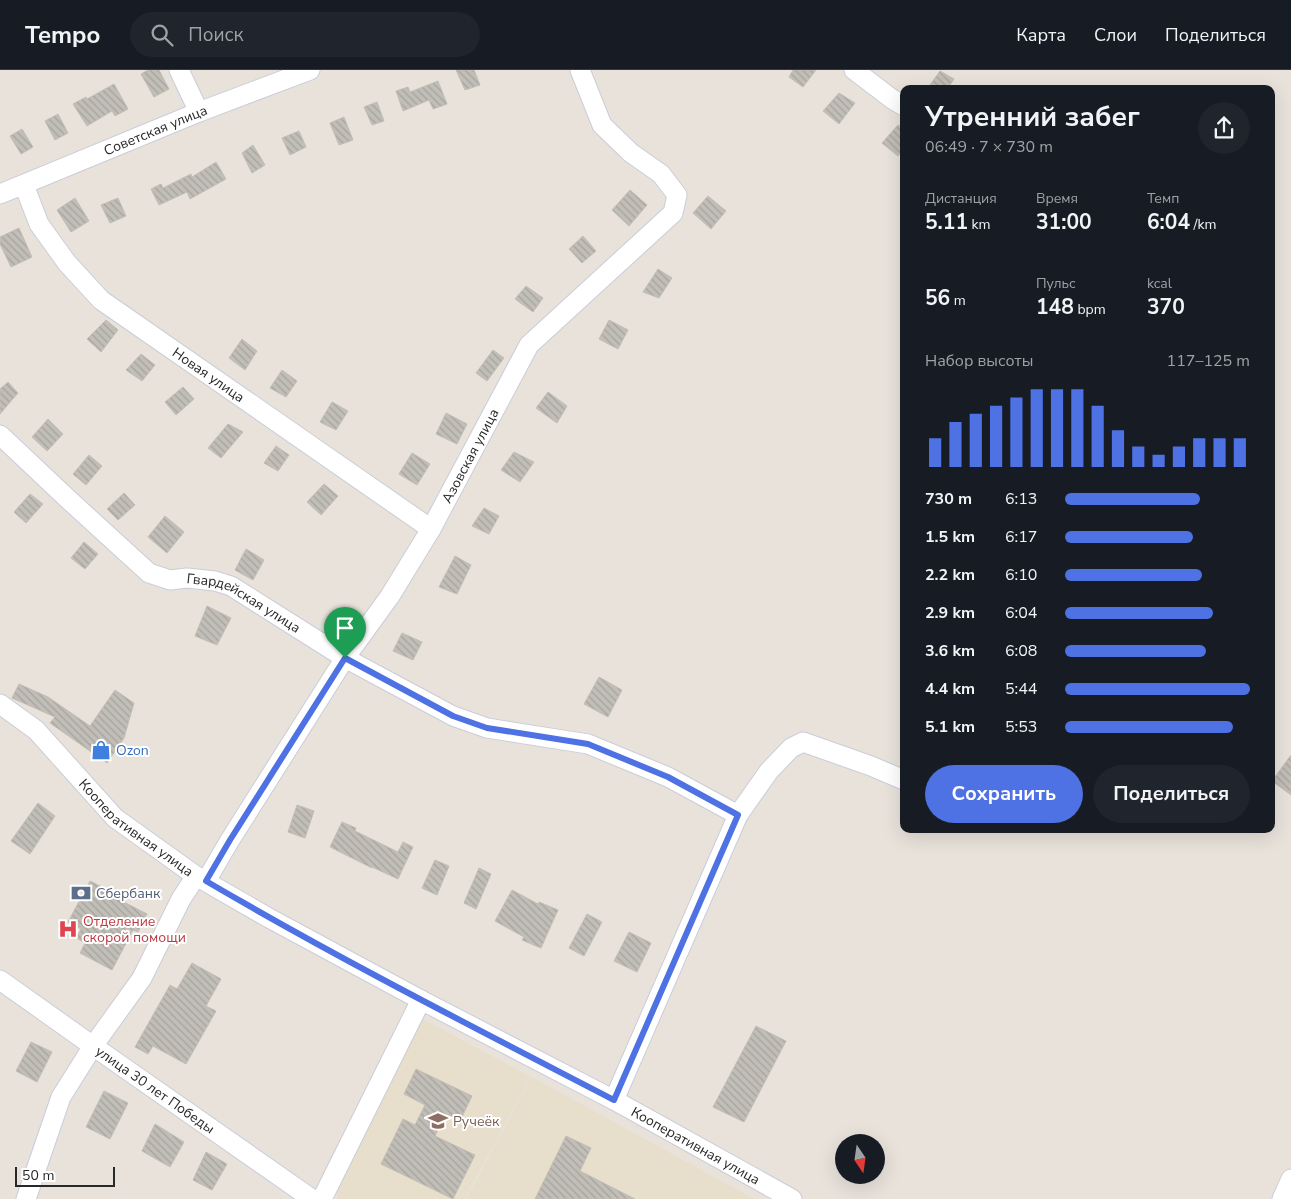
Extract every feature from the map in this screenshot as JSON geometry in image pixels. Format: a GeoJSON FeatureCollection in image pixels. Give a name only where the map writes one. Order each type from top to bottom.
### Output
{"type":"FeatureCollection","features":[{"type":"Feature","properties":{"kind":"street"},"geometry":{"type":"LineString","coordinates":[[179,70],[199,112]]}},
{"type":"Feature","properties":{"kind":"street","name":"Советская улица"},"geometry":{"type":"LineString","coordinates":[[0,194],[199,112],[310,70]]}},
{"type":"Feature","properties":{"kind":"street","name":"Азовская улица"},"geometry":{"type":"LineString","coordinates":[[26,1199],[61,1097],[93,1046],[142,978],[182,899],[230,840],[345,658],[390,596],[431,529],[529,345],[673,213],[677,195],[661,174],[632,153],[602,125],[580,70]]}},
{"type":"Feature","properties":{"kind":"street"},"geometry":{"type":"LineString","coordinates":[[854,70],[900,104]]}},
{"type":"Feature","properties":{"kind":"street","name":"Новая улица"},"geometry":{"type":"LineString","coordinates":[[24,185],[39,224],[67,263],[101,300],[431,529]]}},
{"type":"Feature","properties":{"kind":"street","name":"Гвардейская улица"},"geometry":{"type":"LineString","coordinates":[[0,435],[149,573],[170,580],[188,578],[215,581],[231,586],[345,658],[453,716],[487,728],[588,744],[668,777],[738,815]]}},
{"type":"Feature","properties":{"kind":"street","name":"Кооперативная улица"},"geometry":{"type":"LineString","coordinates":[[0,704],[36,730],[115,818],[201,878],[269,918],[421,1000],[614,1100],[792,1199]]}},
{"type":"Feature","properties":{"kind":"street"},"geometry":{"type":"LineString","coordinates":[[614,1100],[738,815],[769,770],[791,748],[804,742],[900,778]]}},
{"type":"Feature","properties":{"kind":"street","name":"улица 30 лет Победы"},"geometry":{"type":"LineString","coordinates":[[0,980],[312,1199]]}},
{"type":"Feature","properties":{"kind":"street"},"geometry":{"type":"LineString","coordinates":[[322,1199],[421,1000]]}},
{"type":"Feature","properties":{"kind":"street"},"geometry":{"type":"LineString","coordinates":[[1282,1199],[1291,1179]]}},
{"type":"Feature","properties":{"kind":"shaded area","name":"Ручеёк"},"geometry":{"type":"Polygon","coordinates":[[[419,1017],[531,1077],[464,1199],[337,1199],[337,1190],[419,1017]]]}},
{"type":"Feature","properties":{"kind":"shaded area"},"geometry":{"type":"Polygon","coordinates":[[[532,1077],[754,1199],[466,1199],[532,1077]]]}},
{"type":"Feature","properties":{"kind":"building"},"geometry":{"type":"Polygon","coordinates":[[[148,70],[159,70],[169,89],[154,97],[141,74],[148,70]]]}},
{"type":"Feature","properties":{"kind":"building"},"geometry":{"type":"Polygon","coordinates":[[[456,70],[474,70],[480,85],[465,90],[456,70]]]}},
{"type":"Feature","properties":{"kind":"building"},"geometry":{"type":"Polygon","coordinates":[[[793,70],[816,70],[803,87],[789,77],[793,70]]]}},
{"type":"Feature","properties":{"kind":"building"},"geometry":{"type":"Polygon","coordinates":[[[940,71],[954,79],[950,85],[930,85],[940,71]]]}},
{"type":"Feature","properties":{"kind":"building"},"geometry":{"type":"Polygon","coordinates":[[[438,81],[447,104],[433,109],[429,100],[403,111],[396,91],[408,87],[410,92],[438,81]]]}},
{"type":"Feature","properties":{"kind":"building"},"geometry":{"type":"Polygon","coordinates":[[[114,84],[128,109],[115,116],[112,111],[87,126],[73,104],[86,97],[87,99],[114,84]]]}},
{"type":"Feature","properties":{"kind":"building"},"geometry":{"type":"Polygon","coordinates":[[[839,93],[855,103],[839,124],[823,111],[839,93]]]}},
{"type":"Feature","properties":{"kind":"building"},"geometry":{"type":"Polygon","coordinates":[[[377,102],[384,121],[372,125],[364,107],[377,102]]]}},
{"type":"Feature","properties":{"kind":"building"},"geometry":{"type":"Polygon","coordinates":[[[58,114],[68,133],[55,140],[45,121],[58,114]]]}},
{"type":"Feature","properties":{"kind":"building"},"geometry":{"type":"Polygon","coordinates":[[[344,117],[353,140],[339,145],[330,123],[344,117]]]}},
{"type":"Feature","properties":{"kind":"building"},"geometry":{"type":"Polygon","coordinates":[[[898,125],[900,126],[900,153],[898,156],[882,143],[898,125]]]}},
{"type":"Feature","properties":{"kind":"building"},"geometry":{"type":"Polygon","coordinates":[[[22,129],[33,147],[21,154],[10,136],[22,129]]]}},
{"type":"Feature","properties":{"kind":"building"},"geometry":{"type":"Polygon","coordinates":[[[299,131],[306,147],[290,155],[282,138],[299,131]]]}},
{"type":"Feature","properties":{"kind":"building"},"geometry":{"type":"Polygon","coordinates":[[[253,145],[265,165],[252,173],[242,153],[253,145]]]}},
{"type":"Feature","properties":{"kind":"building"},"geometry":{"type":"Polygon","coordinates":[[[216,162],[226,179],[190,199],[187,192],[159,205],[151,189],[161,184],[163,188],[191,174],[192,177],[216,162]]]}},
{"type":"Feature","properties":{"kind":"building"},"geometry":{"type":"Polygon","coordinates":[[[630,190],[647,205],[629,226],[612,210],[630,190]]]}},
{"type":"Feature","properties":{"kind":"building"},"geometry":{"type":"Polygon","coordinates":[[[708,196],[726,211],[711,229],[693,213],[708,196]]]}},
{"type":"Feature","properties":{"kind":"building"},"geometry":{"type":"Polygon","coordinates":[[[75,198],[89,221],[71,232],[57,210],[75,198]]]}},
{"type":"Feature","properties":{"kind":"building"},"geometry":{"type":"Polygon","coordinates":[[[118,198],[126,216],[110,223],[101,205],[118,198]]]}},
{"type":"Feature","properties":{"kind":"building"},"geometry":{"type":"Polygon","coordinates":[[[19,228],[32,257],[11,267],[0,244],[0,237],[19,228]]]}},
{"type":"Feature","properties":{"kind":"building"},"geometry":{"type":"Polygon","coordinates":[[[583,236],[596,251],[582,263],[569,249],[583,236]]]}},
{"type":"Feature","properties":{"kind":"building"},"geometry":{"type":"Polygon","coordinates":[[[658,269],[672,278],[659,298],[643,292],[658,269]]]}},
{"type":"Feature","properties":{"kind":"building"},"geometry":{"type":"Polygon","coordinates":[[[526,286],[543,298],[533,312],[515,299],[526,286]]]}},
{"type":"Feature","properties":{"kind":"building"},"geometry":{"type":"Polygon","coordinates":[[[106,320],[118,330],[101,352],[87,339],[106,320]]]}},
{"type":"Feature","properties":{"kind":"building"},"geometry":{"type":"Polygon","coordinates":[[[609,320],[628,330],[618,349],[599,339],[609,320]]]}},
{"type":"Feature","properties":{"kind":"building"},"geometry":{"type":"Polygon","coordinates":[[[242,339],[257,351],[245,370],[229,358],[242,339]]]}},
{"type":"Feature","properties":{"kind":"building"},"geometry":{"type":"Polygon","coordinates":[[[493,350],[504,358],[487,381],[476,373],[493,350]]]}},
{"type":"Feature","properties":{"kind":"building"},"geometry":{"type":"Polygon","coordinates":[[[141,354],[155,365],[142,381],[126,370],[141,354]]]}},
{"type":"Feature","properties":{"kind":"building"},"geometry":{"type":"Polygon","coordinates":[[[282,370],[297,381],[286,397],[270,388],[282,370]]]}},
{"type":"Feature","properties":{"kind":"building"},"geometry":{"type":"Polygon","coordinates":[[[8,382],[18,393],[0,414],[0,389],[8,382]]]}},
{"type":"Feature","properties":{"kind":"building"},"geometry":{"type":"Polygon","coordinates":[[[183,387],[194,399],[176,415],[165,402],[183,387]]]}},
{"type":"Feature","properties":{"kind":"building"},"geometry":{"type":"Polygon","coordinates":[[[548,392],[567,406],[557,423],[536,408],[548,392]]]}},
{"type":"Feature","properties":{"kind":"building"},"geometry":{"type":"Polygon","coordinates":[[[332,402],[348,411],[336,430],[320,422],[332,402]]]}},
{"type":"Feature","properties":{"kind":"building"},"geometry":{"type":"Polygon","coordinates":[[[446,413],[467,424],[457,444],[436,434],[446,413]]]}},
{"type":"Feature","properties":{"kind":"building"},"geometry":{"type":"Polygon","coordinates":[[[48,419],[63,434],[47,451],[32,437],[48,419]]]}},
{"type":"Feature","properties":{"kind":"building"},"geometry":{"type":"Polygon","coordinates":[[[228,424],[243,432],[221,458],[208,448],[228,424]]]}},
{"type":"Feature","properties":{"kind":"building"},"geometry":{"type":"Polygon","coordinates":[[[276,446],[289,455],[278,471],[264,463],[276,446]]]}},
{"type":"Feature","properties":{"kind":"building"},"geometry":{"type":"Polygon","coordinates":[[[514,452],[534,462],[520,482],[501,470],[514,452]]]}},
{"type":"Feature","properties":{"kind":"building"},"geometry":{"type":"Polygon","coordinates":[[[412,453],[430,464],[417,485],[399,474],[412,453]]]}},
{"type":"Feature","properties":{"kind":"building"},"geometry":{"type":"Polygon","coordinates":[[[89,455],[102,466],[86,485],[73,474],[89,455]]]}},
{"type":"Feature","properties":{"kind":"building"},"geometry":{"type":"Polygon","coordinates":[[[324,484],[338,496],[321,515],[307,502],[324,484]]]}},
{"type":"Feature","properties":{"kind":"building"},"geometry":{"type":"Polygon","coordinates":[[[124,493],[135,505],[118,520],[107,509],[124,493]]]}},
{"type":"Feature","properties":{"kind":"building"},"geometry":{"type":"Polygon","coordinates":[[[30,494],[43,504],[26,523],[14,512],[30,494]]]}},
{"type":"Feature","properties":{"kind":"building"},"geometry":{"type":"Polygon","coordinates":[[[484,508],[499,516],[489,534],[472,526],[484,508]]]}},
{"type":"Feature","properties":{"kind":"building"},"geometry":{"type":"Polygon","coordinates":[[[165,516],[184,532],[167,553],[148,537],[165,516]]]}},
{"type":"Feature","properties":{"kind":"building"},"geometry":{"type":"Polygon","coordinates":[[[84,542],[98,554],[85,569],[71,558],[84,542]]]}},
{"type":"Feature","properties":{"kind":"building"},"geometry":{"type":"Polygon","coordinates":[[[246,549],[264,560],[253,580],[235,570],[246,549]]]}},
{"type":"Feature","properties":{"kind":"building"},"geometry":{"type":"Polygon","coordinates":[[[455,556],[471,565],[457,594],[439,587],[455,556]]]}},
{"type":"Feature","properties":{"kind":"building"},"geometry":{"type":"Polygon","coordinates":[[[207,606],[231,618],[217,645],[195,636],[207,606]]]}},
{"type":"Feature","properties":{"kind":"building"},"geometry":{"type":"Polygon","coordinates":[[[402,633],[422,642],[413,660],[393,651],[402,633]]]}},
{"type":"Feature","properties":{"kind":"building"},"geometry":{"type":"Polygon","coordinates":[[[599,677],[622,690],[608,717],[584,704],[599,677]]]}},
{"type":"Feature","properties":{"kind":"building"},"geometry":{"type":"Polygon","coordinates":[[[19,684],[48,697],[90,726],[115,690],[134,703],[124,738],[107,763],[50,723],[55,717],[12,698],[19,684]]]}},
{"type":"Feature","properties":{"kind":"building"},"geometry":{"type":"Polygon","coordinates":[[[1291,755],[1291,795],[1275,783],[1275,777],[1291,755]]]}},
{"type":"Feature","properties":{"kind":"building"},"geometry":{"type":"Polygon","coordinates":[[[38,803],[55,816],[30,854],[11,841],[38,803]]]}},
{"type":"Feature","properties":{"kind":"building"},"geometry":{"type":"Polygon","coordinates":[[[297,805],[314,811],[305,838],[288,832],[297,805]]]}},
{"type":"Feature","properties":{"kind":"building"},"geometry":{"type":"Polygon","coordinates":[[[342,822],[356,828],[355,831],[398,852],[403,842],[413,847],[398,879],[330,847],[342,822]]]}},
{"type":"Feature","properties":{"kind":"building"},"geometry":{"type":"Polygon","coordinates":[[[435,860],[449,866],[437,895],[422,888],[435,860]]]}},
{"type":"Feature","properties":{"kind":"building"},"geometry":{"type":"Polygon","coordinates":[[[479,868],[491,874],[476,909],[464,903],[479,868]]]}},
{"type":"Feature","properties":{"kind":"building"},"geometry":{"type":"Polygon","coordinates":[[[90,881],[116,894],[114,897],[147,914],[138,932],[133,930],[112,970],[80,953],[85,943],[76,938],[81,929],[68,922],[90,881]]]}},
{"type":"Feature","properties":{"kind":"building"},"geometry":{"type":"Polygon","coordinates":[[[512,890],[538,904],[539,902],[558,910],[541,948],[522,940],[524,937],[495,921],[512,890]]]}},
{"type":"Feature","properties":{"kind":"building"},"geometry":{"type":"Polygon","coordinates":[[[587,914],[602,922],[584,956],[569,948],[587,914]]]}},
{"type":"Feature","properties":{"kind":"building"},"geometry":{"type":"Polygon","coordinates":[[[629,932],[651,943],[637,972],[614,961],[629,932]]]}},
{"type":"Feature","properties":{"kind":"building"},"geometry":{"type":"Polygon","coordinates":[[[192,963],[221,979],[206,1006],[216,1011],[186,1064],[153,1046],[148,1054],[135,1047],[170,985],[177,989],[192,963]]]}},
{"type":"Feature","properties":{"kind":"building"},"geometry":{"type":"Polygon","coordinates":[[[756,1026],[786,1041],[744,1122],[713,1107],[756,1026]]]}},
{"type":"Feature","properties":{"kind":"building"},"geometry":{"type":"Polygon","coordinates":[[[31,1042],[52,1052],[37,1082],[16,1071],[31,1042]]]}},
{"type":"Feature","properties":{"kind":"building"},"geometry":{"type":"Polygon","coordinates":[[[416,1069],[472,1096],[460,1121],[446,1114],[435,1136],[475,1155],[453,1199],[381,1164],[403,1119],[415,1125],[425,1105],[404,1094],[416,1069]]]}},
{"type":"Feature","properties":{"kind":"building"},"geometry":{"type":"Polygon","coordinates":[[[104,1091],[128,1103],[110,1139],[86,1127],[104,1091]]]}},
{"type":"Feature","properties":{"kind":"building"},"geometry":{"type":"Polygon","coordinates":[[[155,1124],[184,1142],[170,1167],[142,1151],[155,1124]]]}},
{"type":"Feature","properties":{"kind":"building"},"geometry":{"type":"Polygon","coordinates":[[[566,1136],[591,1148],[580,1171],[635,1199],[535,1199],[566,1136]]]}},
{"type":"Feature","properties":{"kind":"building"},"geometry":{"type":"Polygon","coordinates":[[[206,1152],[227,1164],[212,1190],[193,1180],[206,1152]]]}},
{"type":"Feature","properties":{"kind":"place","name":"Ozon"},"geometry":{"type":"Point","coordinates":[101,750]}},
{"type":"Feature","properties":{"kind":"place","name":"Сбербанк"},"geometry":{"type":"Point","coordinates":[81,893]}},
{"type":"Feature","properties":{"kind":"place","name":"Отделение скорой помощи"},"geometry":{"type":"Point","coordinates":[68,929]}},
{"type":"Feature","properties":{"kind":"place","name":"Ручеёк"},"geometry":{"type":"Point","coordinates":[438,1121]}},
{"type":"Feature","properties":{"kind":"route"},"geometry":{"type":"LineString","coordinates":[[345,658],[453,716],[487,728],[588,744],[668,777],[738,815],[614,1100],[421,1000],[269,918],[206,881],[345,658]]}}]}
